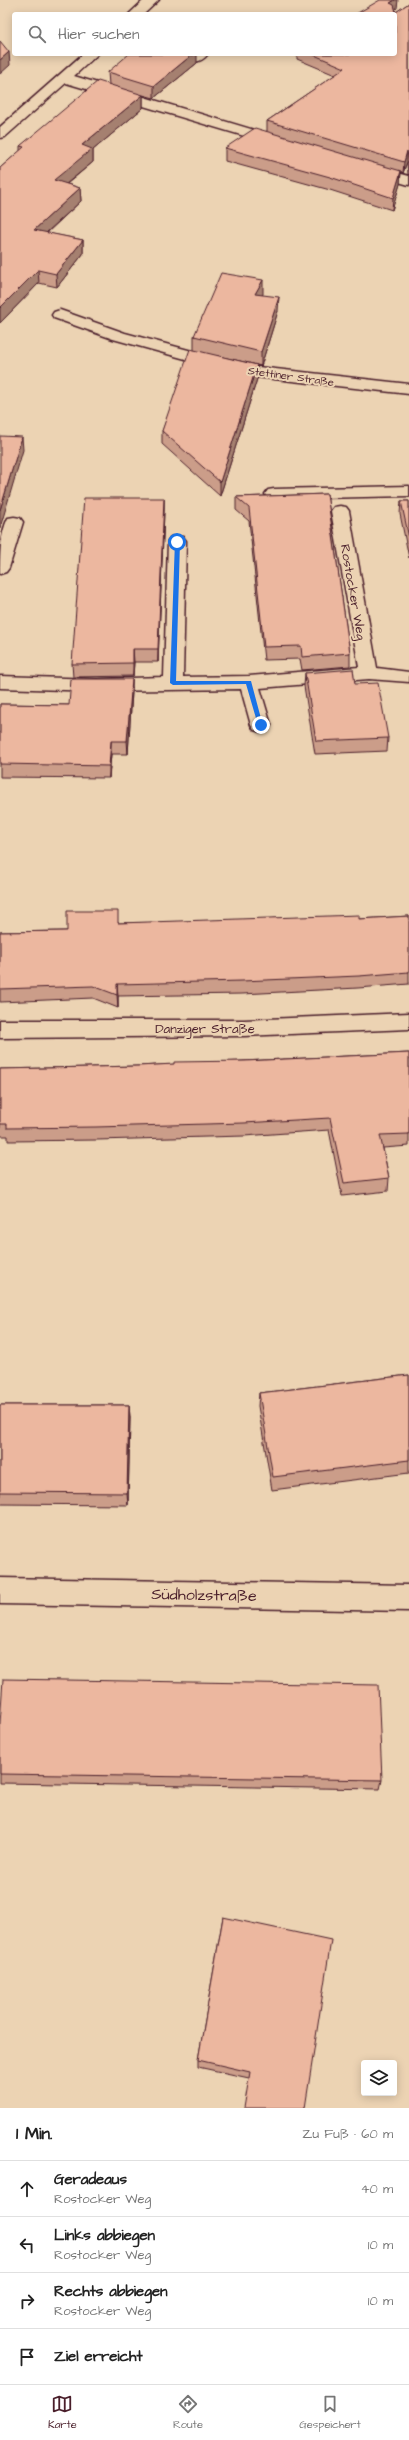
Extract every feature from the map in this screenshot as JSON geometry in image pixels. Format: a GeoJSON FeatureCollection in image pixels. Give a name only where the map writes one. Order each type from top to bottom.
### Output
{"type":"FeatureCollection","features":[{"type":"Feature","properties":{"kind":"street"},"geometry":{"type":"LineString","coordinates":[[138,12],[152,0]]}},
{"type":"Feature","properties":{"kind":"street"},"geometry":{"type":"LineString","coordinates":[[0,134],[89,56]]}},
{"type":"Feature","properties":{"kind":"street"},"geometry":{"type":"LineString","coordinates":[[181,56],[195,60],[199,56]]}},
{"type":"Feature","properties":{"kind":"street"},"geometry":{"type":"LineString","coordinates":[[64,78],[286,144]]}},
{"type":"Feature","properties":{"kind":"street"},"geometry":{"type":"LineString","coordinates":[[355,165],[409,181]]}},
{"type":"Feature","properties":{"kind":"street","name":"Stettiner Straße"},"geometry":{"type":"LineString","coordinates":[[60,315],[119,336],[247,371],[409,389]]}},
{"type":"Feature","properties":{"kind":"street"},"geometry":{"type":"LineString","coordinates":[[274,494],[409,491]]}},
{"type":"Feature","properties":{"kind":"street","name":"Rostocker Weg"},"geometry":{"type":"LineString","coordinates":[[340,511],[369,673]]}},
{"type":"Feature","properties":{"kind":"street"},"geometry":{"type":"LineString","coordinates":[[0,568],[14,522]]}},
{"type":"Feature","properties":{"kind":"street"},"geometry":{"type":"LineString","coordinates":[[173,683],[177,542]]}},
{"type":"Feature","properties":{"kind":"street"},"geometry":{"type":"LineString","coordinates":[[0,682],[97,685],[249,682],[369,673],[405,677]]}},
{"type":"Feature","properties":{"kind":"street"},"geometry":{"type":"LineString","coordinates":[[249,682],[261,725]]}},
{"type":"Feature","properties":{"kind":"street","name":"Danziger Straße"},"geometry":{"type":"LineString","coordinates":[[0,1029],[244,1028],[409,1021]]}},
{"type":"Feature","properties":{"kind":"street","name":"Südholzstraße"},"geometry":{"type":"LineString","coordinates":[[0,1591],[409,1598]]}},
{"type":"Feature","properties":{"kind":"building"},"geometry":{"type":"Polygon","coordinates":[[[380,0],[395,0],[390,3],[394,5],[396,12],[359,12],[380,0]]]}},
{"type":"Feature","properties":{"kind":"building"},"geometry":{"type":"Polygon","coordinates":[[[409,3],[409,163],[407,151],[404,162],[267,121],[345,68],[317,56],[397,56],[396,12],[409,3]]]}},
{"type":"Feature","properties":{"kind":"building"},"geometry":{"type":"Polygon","coordinates":[[[0,41],[9,52],[0,60],[0,41]]]}},
{"type":"Feature","properties":{"kind":"building"},"geometry":{"type":"Polygon","coordinates":[[[127,56],[191,56],[154,86],[108,72],[127,56]]]}},
{"type":"Feature","properties":{"kind":"building"},"geometry":{"type":"Polygon","coordinates":[[[98,81],[143,95],[82,145],[92,149],[54,180],[80,188],[34,230],[83,240],[56,274],[38,270],[0,308],[0,168],[24,147],[20,146],[98,81]]]}},
{"type":"Feature","properties":{"kind":"building"},"geometry":{"type":"Polygon","coordinates":[[[255,128],[401,171],[393,198],[330,177],[225,148],[255,128]]]}},
{"type":"Feature","properties":{"kind":"building"},"geometry":{"type":"Polygon","coordinates":[[[221,273],[263,280],[255,294],[279,297],[261,352],[194,336],[221,273]]]}},
{"type":"Feature","properties":{"kind":"building"},"geometry":{"type":"Polygon","coordinates":[[[190,349],[257,365],[220,482],[162,431],[190,349]]]}},
{"type":"Feature","properties":{"kind":"building"},"geometry":{"type":"Polygon","coordinates":[[[0,436],[22,437],[0,510],[0,436]]]}},
{"type":"Feature","properties":{"kind":"building"},"geometry":{"type":"Polygon","coordinates":[[[327,494],[350,653],[302,657],[301,646],[264,647],[249,508],[236,497],[327,494]]]}},
{"type":"Feature","properties":{"kind":"building"},"geometry":{"type":"Polygon","coordinates":[[[84,498],[164,498],[158,649],[133,649],[133,663],[72,664],[84,498]]]}},
{"type":"Feature","properties":{"kind":"building"},"geometry":{"type":"Polygon","coordinates":[[[401,501],[409,501],[409,538],[401,501]]]}},
{"type":"Feature","properties":{"kind":"building"},"geometry":{"type":"Polygon","coordinates":[[[353,669],[355,684],[378,683],[388,738],[316,741],[305,673],[353,669]]]}},
{"type":"Feature","properties":{"kind":"building"},"geometry":{"type":"Polygon","coordinates":[[[71,679],[132,679],[127,741],[111,741],[109,766],[0,764],[0,704],[69,705],[71,679]]]}},
{"type":"Feature","properties":{"kind":"building"},"geometry":{"type":"Polygon","coordinates":[[[67,911],[118,911],[118,923],[359,915],[359,919],[409,916],[409,972],[359,976],[242,981],[117,984],[117,995],[93,986],[0,989],[0,932],[67,931],[67,911]]]}},
{"type":"Feature","properties":{"kind":"building"},"geometry":{"type":"Polygon","coordinates":[[[409,1053],[409,1134],[380,1135],[389,1178],[344,1183],[330,1118],[244,1123],[96,1127],[7,1128],[7,1124],[0,1124],[0,1069],[138,1066],[174,1064],[174,1062],[244,1061],[409,1053]]]}},
{"type":"Feature","properties":{"kind":"building"},"geometry":{"type":"Polygon","coordinates":[[[409,1375],[409,1460],[273,1477],[259,1393],[409,1375]]]}},
{"type":"Feature","properties":{"kind":"building"},"geometry":{"type":"Polygon","coordinates":[[[0,1405],[129,1405],[127,1493],[0,1492],[0,1405]]]}},
{"type":"Feature","properties":{"kind":"building"},"geometry":{"type":"Polygon","coordinates":[[[3,1679],[378,1685],[382,1780],[0,1774],[0,1724],[3,1679]]]}},
{"type":"Feature","properties":{"kind":"building"},"geometry":{"type":"Polygon","coordinates":[[[223,1917],[331,1940],[305,2108],[244,2108],[250,2072],[198,2060],[223,1917]]]}},
{"type":"Feature","properties":{"kind":"route"},"geometry":{"type":"LineString","coordinates":[[177,542],[173,683],[249,682],[261,725]]}}]}
